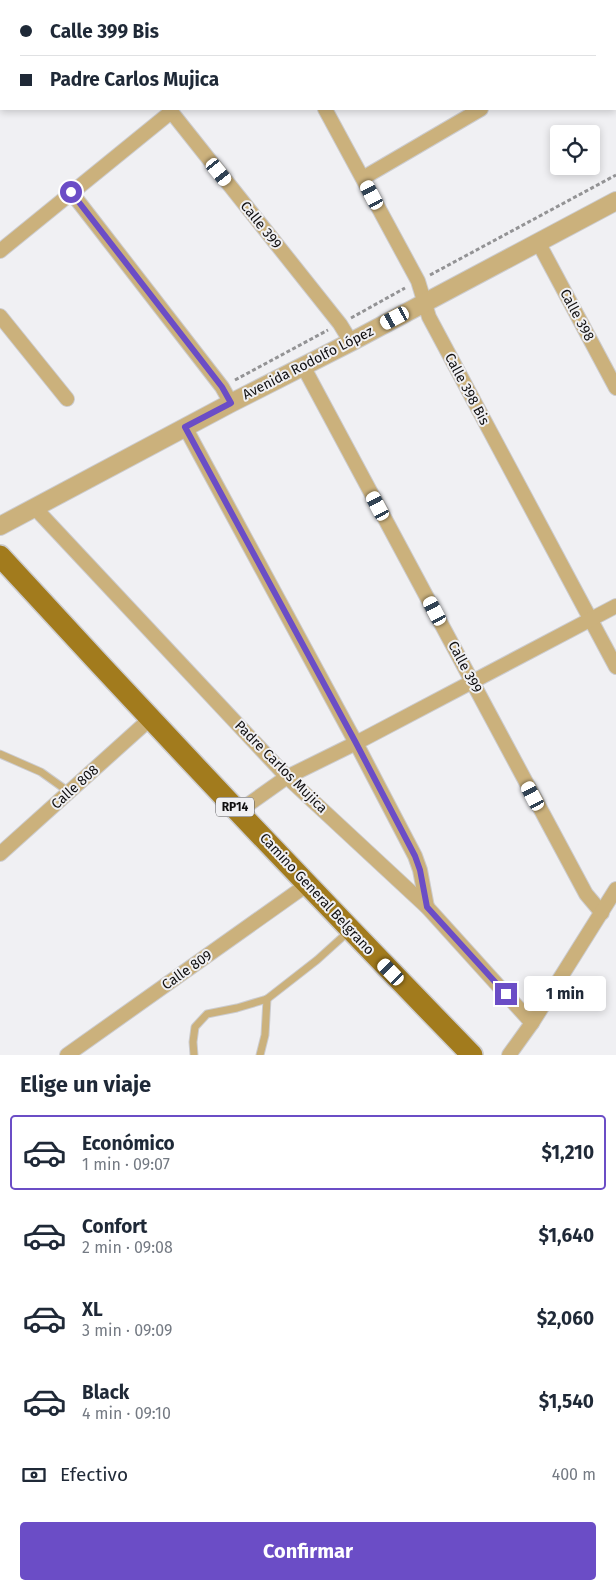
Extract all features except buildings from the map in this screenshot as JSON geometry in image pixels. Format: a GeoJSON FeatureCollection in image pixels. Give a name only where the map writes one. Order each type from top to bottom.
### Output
{"type":"FeatureCollection","features":[{"type":"Feature","properties":{"kind":"main road","name":"Camino General Belgrano"},"geometry":{"type":"LineString","coordinates":[[0,556],[150,719],[350,930],[472,1055]]}},
{"type":"Feature","properties":{"kind":"street"},"geometry":{"type":"LineString","coordinates":[[0,252],[170,110]]}},
{"type":"Feature","properties":{"kind":"street","name":"Calle 399"},"geometry":{"type":"LineString","coordinates":[[170,110],[340,324],[351,342]]}},
{"type":"Feature","properties":{"kind":"street","name":"Calle 398 Bis"},"geometry":{"type":"LineString","coordinates":[[326,110],[418,282],[429,317],[616,668]]}},
{"type":"Feature","properties":{"kind":"street"},"geometry":{"type":"LineString","coordinates":[[363,178],[477,110]]}},
{"type":"Feature","properties":{"kind":"street"},"geometry":{"type":"LineString","coordinates":[[71,192],[222,387],[231,403]]}},
{"type":"Feature","properties":{"kind":"street","name":"Avenida Rodolfo López"},"geometry":{"type":"LineString","coordinates":[[0,526],[616,201]]}},
{"type":"Feature","properties":{"kind":"street","name":"Calle 398"},"geometry":{"type":"LineString","coordinates":[[538,242],[616,388]]}},
{"type":"Feature","properties":{"kind":"street"},"geometry":{"type":"LineString","coordinates":[[0,316],[67,399]]}},
{"type":"Feature","properties":{"kind":"street","name":"Calle 399"},"geometry":{"type":"LineString","coordinates":[[303,366],[586,894],[602,913]]}},
{"type":"Feature","properties":{"kind":"street"},"geometry":{"type":"LineString","coordinates":[[185,427],[415,856],[420,870],[427,907]]}},
{"type":"Feature","properties":{"kind":"street","name":"Padre Carlos Mujica"},"geometry":{"type":"LineString","coordinates":[[34,507],[287,777],[427,907],[532,1023]]}},
{"type":"Feature","properties":{"kind":"street"},"geometry":{"type":"LineString","coordinates":[[239,811],[287,777],[356,743],[616,606]]}},
{"type":"Feature","properties":{"kind":"street","name":"Calle 808"},"geometry":{"type":"LineString","coordinates":[[0,854],[150,719]]}},
{"type":"Feature","properties":{"kind":"street","name":"Calle 809"},"geometry":{"type":"LineString","coordinates":[[76,1053],[308,884]]}},
{"type":"Feature","properties":{"kind":"street"},"geometry":{"type":"LineString","coordinates":[[509,1055],[532,1023],[616,889]]}},
{"type":"Feature","properties":{"kind":"lane"},"geometry":{"type":"LineString","coordinates":[[0,754],[40,772],[69,792]]}},
{"type":"Feature","properties":{"kind":"lane"},"geometry":{"type":"LineString","coordinates":[[194,1055],[192,1042],[195,1027],[207,1014],[237,1008],[266,999],[317,960],[350,930]]}},
{"type":"Feature","properties":{"kind":"lane"},"geometry":{"type":"LineString","coordinates":[[260,1055],[265,1036],[266,999]]}},
{"type":"Feature","properties":{"kind":"path"},"geometry":{"type":"LineString","coordinates":[[222,387],[616,175]]}},
{"type":"Feature","properties":{"kind":"route"},"geometry":{"type":"LineString","coordinates":[[71,192],[222,387],[231,403],[185,427],[415,856],[420,870],[427,907],[506,994]]}}]}
